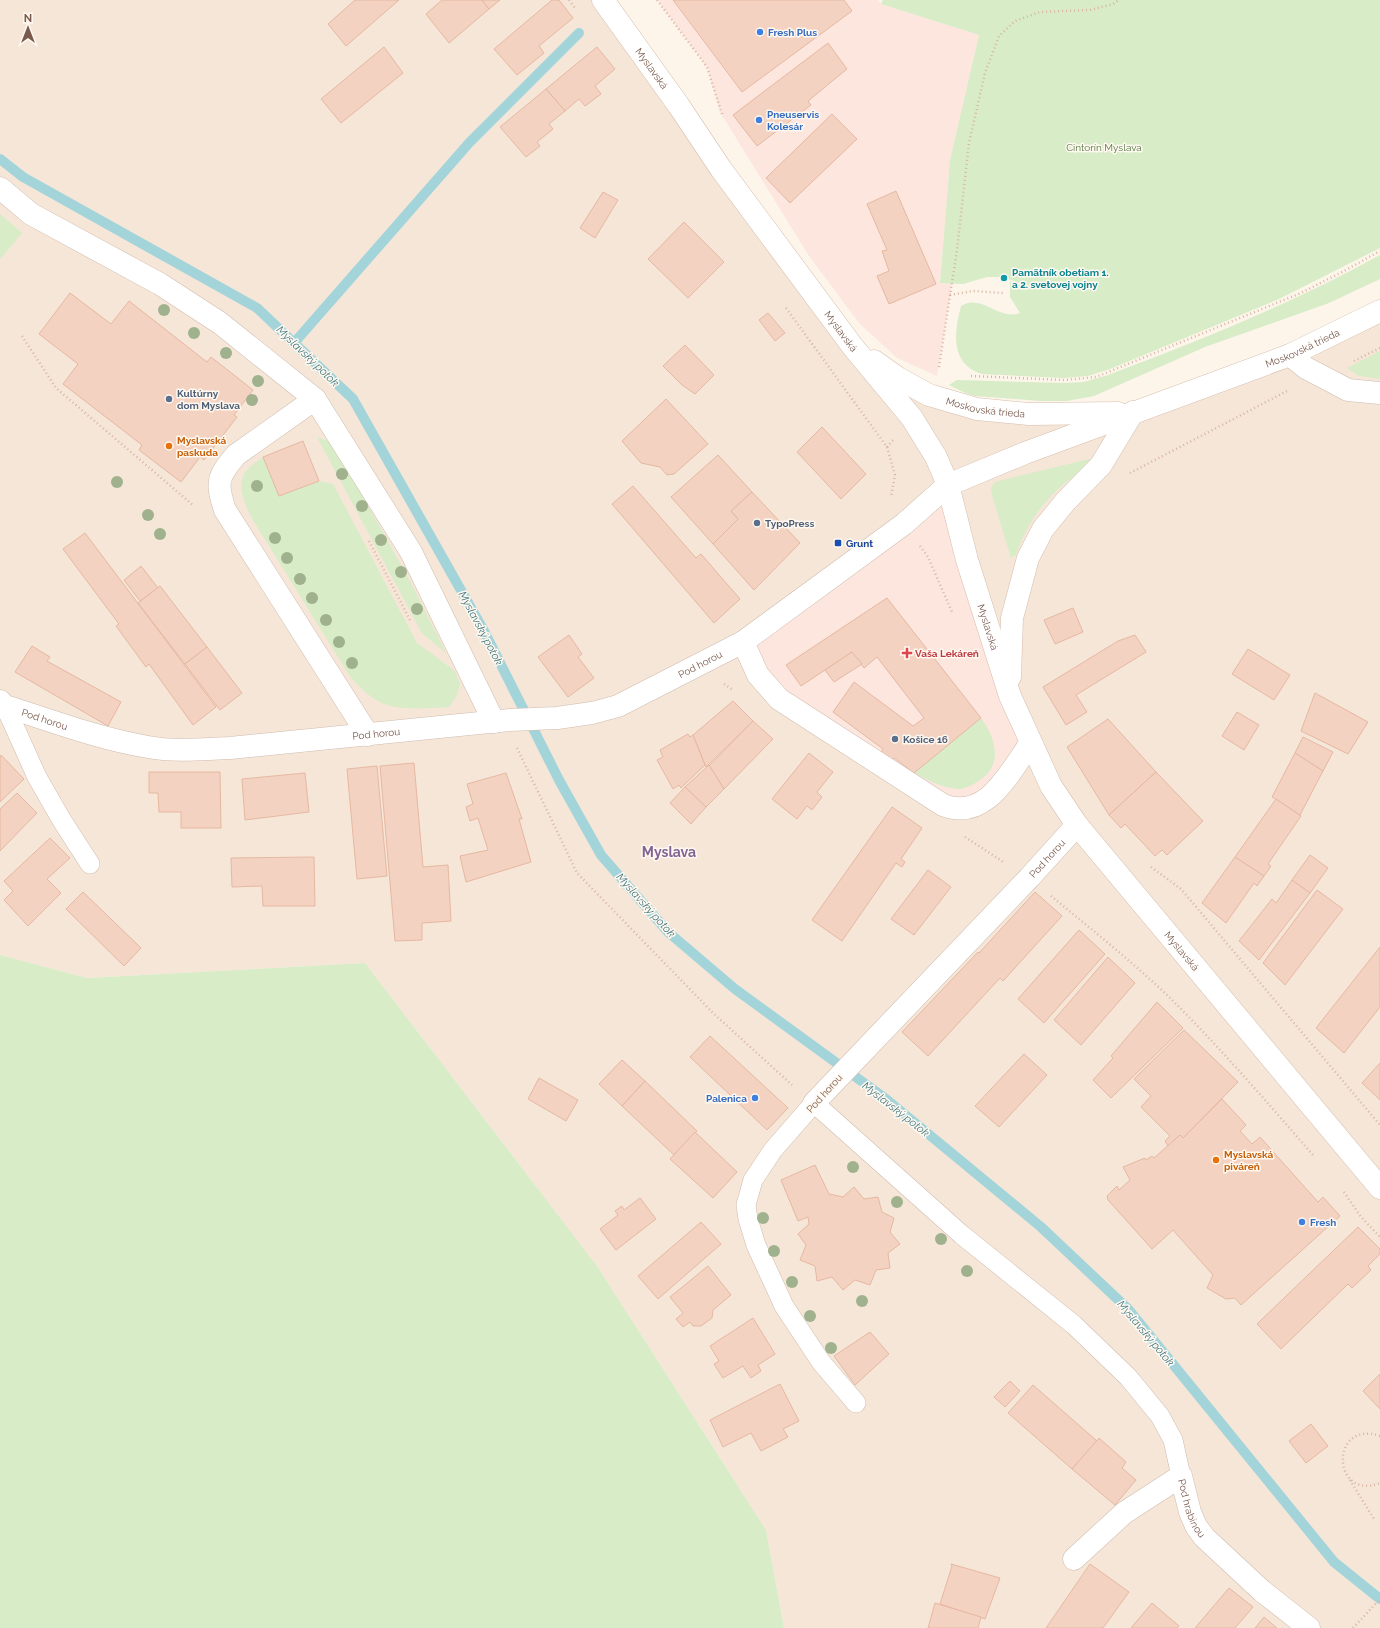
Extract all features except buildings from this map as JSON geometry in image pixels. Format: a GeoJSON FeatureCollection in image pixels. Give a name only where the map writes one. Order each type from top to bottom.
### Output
{"type":"FeatureCollection","features":[{"type":"Feature","properties":{"kind":"street","name":"Myslavská"},"geometry":{"type":"LineString","coordinates":[[603,0],[679,106],[720,169],[852,347],[912,418],[936,457],[948,486],[967,560],[1010,696],[1030,744],[1051,786],[1077,825],[1380,1188]]}},
{"type":"Feature","properties":{"kind":"street"},"geometry":{"type":"LineString","coordinates":[[0,188],[31,214],[160,284],[220,323],[316,399],[411,552],[502,721]]}},
{"type":"Feature","properties":{"kind":"street","name":"Moskovská trieda"},"geometry":{"type":"LineString","coordinates":[[948,486],[997,464],[1133,412],[1290,355],[1380,311]]}},
{"type":"Feature","properties":{"kind":"street","name":"Moskovská trieda"},"geometry":{"type":"LineString","coordinates":[[852,347],[898,378],[929,395],[977,408],[1029,414],[1133,412]]}},
{"type":"Feature","properties":{"kind":"street"},"geometry":{"type":"LineString","coordinates":[[1290,355],[1306,368],[1348,390],[1380,393]]}},
{"type":"Feature","properties":{"kind":"street"},"geometry":{"type":"LineString","coordinates":[[316,399],[236,455],[225,467],[219,478],[220,494],[225,510],[368,735]]}},
{"type":"Feature","properties":{"kind":"street","name":"Myslavská"},"geometry":{"type":"LineString","coordinates":[[1010,696],[1012,618],[1028,558],[1043,529],[1065,502],[1101,465],[1133,412]]}},
{"type":"Feature","properties":{"kind":"street","name":"Pod horou"},"geometry":{"type":"LineString","coordinates":[[2,703],[120,741],[149,747],[187,750],[230,748],[502,721],[557,718],[592,713],[618,706],[743,642],[904,524],[948,486]]}},
{"type":"Feature","properties":{"kind":"street"},"geometry":{"type":"LineString","coordinates":[[743,642],[758,675],[779,699],[943,805],[953,809],[964,810],[977,806],[988,798],[1003,782],[1030,744]]}},
{"type":"Feature","properties":{"kind":"street","name":"Pod horou"},"geometry":{"type":"LineString","coordinates":[[814,1104],[874,1038],[1029,878],[1077,825]]}},
{"type":"Feature","properties":{"kind":"street","name":"Pod hrabinou"},"geometry":{"type":"LineString","coordinates":[[1074,1559],[1124,1513],[1181,1476],[1190,1512],[1196,1526],[1204,1537],[1262,1591],[1309,1628]]}},
{"type":"Feature","properties":{"kind":"lane"},"geometry":{"type":"LineString","coordinates":[[2,703],[37,777],[61,819],[90,864]]}},
{"type":"Feature","properties":{"kind":"lane"},"geometry":{"type":"LineString","coordinates":[[814,1104],[962,1235],[1074,1325],[1128,1377],[1160,1416],[1173,1440],[1181,1476]]}},
{"type":"Feature","properties":{"kind":"lane","name":"Pod horou"},"geometry":{"type":"LineString","coordinates":[[814,1104],[773,1150],[753,1180],[746,1205],[748,1219],[756,1246],[784,1306],[821,1362],[856,1403]]}},
{"type":"Feature","properties":{"kind":"path"},"geometry":{"type":"LineString","coordinates":[[569,0],[579,13]]}},
{"type":"Feature","properties":{"kind":"path"},"geometry":{"type":"LineString","coordinates":[[929,395],[937,376],[950,295],[969,143],[985,73],[999,36],[1015,21],[1040,12],[1090,10],[1113,4],[1119,0]]}},
{"type":"Feature","properties":{"kind":"path"},"geometry":{"type":"LineString","coordinates":[[966,376],[1064,380],[1096,376],[1301,292],[1380,251]]}},
{"type":"Feature","properties":{"kind":"path"},"geometry":{"type":"LineString","coordinates":[[950,295],[974,291],[1002,292]]}},
{"type":"Feature","properties":{"kind":"path"},"geometry":{"type":"LineString","coordinates":[[784,304],[887,447],[895,475],[890,502],[904,524],[928,556],[953,615]]}},
{"type":"Feature","properties":{"kind":"path"},"geometry":{"type":"LineString","coordinates":[[22,336],[56,388],[196,508],[220,494]]}},
{"type":"Feature","properties":{"kind":"path"},"geometry":{"type":"LineString","coordinates":[[1128,474],[1274,397],[1380,348]]}},
{"type":"Feature","properties":{"kind":"path"},"geometry":{"type":"LineString","coordinates":[[887,447],[912,418]]}},
{"type":"Feature","properties":{"kind":"path"},"geometry":{"type":"LineString","coordinates":[[696,666],[735,691]]}},
{"type":"Feature","properties":{"kind":"path"},"geometry":{"type":"LineString","coordinates":[[502,721],[514,740],[532,775],[577,872],[713,1014],[814,1104]]}},
{"type":"Feature","properties":{"kind":"path"},"geometry":{"type":"LineString","coordinates":[[964,836],[1029,878],[1110,945],[1166,995],[1245,1078],[1315,1158]]}},
{"type":"Feature","properties":{"kind":"path"},"geometry":{"type":"LineString","coordinates":[[1146,863],[1181,889],[1380,1124]]}},
{"type":"Feature","properties":{"kind":"path"},"geometry":{"type":"LineString","coordinates":[[1340,1186],[1361,1217],[1380,1237]]}},
{"type":"Feature","properties":{"kind":"path"},"geometry":{"type":"LineString","coordinates":[[1374,1519],[1348,1476],[1342,1460],[1343,1451],[1347,1443],[1354,1437],[1371,1433],[1380,1436]]}},
{"type":"Feature","properties":{"kind":"path"},"geometry":{"type":"LineString","coordinates":[[1348,1476],[1354,1482],[1362,1485],[1371,1486],[1380,1483]]}},
{"type":"Feature","properties":{"kind":"path"},"geometry":{"type":"LineString","coordinates":[[1353,1628],[1380,1599]]}},
{"type":"Feature","properties":{"kind":"shaded area"},"geometry":{"type":"Polygon","coordinates":[[[0,0],[603,0],[853,347],[929,395],[1133,412],[1380,311],[1380,1628],[784,1628],[766,1530],[597,1266],[365,963],[87,978],[0,955],[0,0]]]}},
{"type":"Feature","properties":{"kind":"shaded area"},"geometry":{"type":"Polygon","coordinates":[[[657,0],[878,0],[881,4],[979,35],[950,160],[940,283],[952,284],[937,376],[897,358],[859,323],[809,256],[720,112],[707,67],[657,0]]]}},
{"type":"Feature","properties":{"kind":"shaded area"},"geometry":{"type":"Polygon","coordinates":[[[948,485],[1030,744],[964,810],[779,699],[743,642],[948,485]]]}},
{"type":"Feature","properties":{"kind":"green space","name":"Cintorín Myslava"},"geometry":{"type":"Polygon","coordinates":[[[883,0],[1380,0],[1380,248],[1279,299],[1110,369],[1088,376],[1063,378],[982,374],[964,363],[959,355],[956,337],[961,306],[969,303],[976,303],[1004,313],[1020,313],[1010,297],[1010,281],[1033,290],[1011,280],[999,277],[987,277],[963,284],[940,283],[950,160],[979,35],[881,4],[883,0]]]}},
{"type":"Feature","properties":{"kind":"green space"},"geometry":{"type":"Polygon","coordinates":[[[0,214],[22,233],[0,259],[0,214]]]}},
{"type":"Feature","properties":{"kind":"green space"},"geometry":{"type":"Polygon","coordinates":[[[1380,255],[1380,279],[1329,303],[1205,347],[1094,396],[1067,401],[1041,401],[975,396],[949,385],[957,380],[1065,383],[1084,382],[1108,375],[1178,348],[1280,305],[1347,273],[1380,255]]]}},
{"type":"Feature","properties":{"kind":"green space"},"geometry":{"type":"Polygon","coordinates":[[[1380,351],[1380,379],[1359,376],[1347,368],[1380,351]]]}},
{"type":"Feature","properties":{"kind":"green space"},"geometry":{"type":"Polygon","coordinates":[[[317,437],[328,441],[336,448],[411,583],[446,653],[422,633],[317,437]]]}},
{"type":"Feature","properties":{"kind":"green space"},"geometry":{"type":"Polygon","coordinates":[[[263,457],[279,496],[319,481],[333,484],[417,643],[455,671],[460,684],[456,697],[449,707],[405,708],[389,706],[373,698],[351,678],[253,520],[244,501],[241,487],[244,475],[253,464],[263,457]]]}},
{"type":"Feature","properties":{"kind":"green space"},"geometry":{"type":"Polygon","coordinates":[[[1089,459],[1092,460],[1086,467],[1048,499],[1029,525],[1016,555],[1011,558],[992,495],[991,488],[995,482],[1089,459]]]}},
{"type":"Feature","properties":{"kind":"green space"},"geometry":{"type":"Polygon","coordinates":[[[981,718],[990,733],[995,750],[995,758],[988,774],[966,788],[954,789],[936,784],[914,773],[981,718]]]}},
{"type":"Feature","properties":{"kind":"green space"},"geometry":{"type":"Polygon","coordinates":[[[0,955],[87,978],[365,963],[597,1266],[766,1530],[784,1628],[0,1628],[0,955]]]}},
{"type":"Feature","properties":{"kind":"waterway"},"geometry":{"type":"LineString","coordinates":[[294,343],[469,143],[579,33]]}},
{"type":"Feature","properties":{"kind":"waterway","name":"Myslavský potok"},"geometry":{"type":"LineString","coordinates":[[0,159],[23,177],[257,308],[353,399],[484,631],[559,780],[601,855],[668,932],[735,989],[886,1099],[1041,1227],[1128,1309],[1334,1562],[1380,1599]]}},
{"type":"Feature","properties":{"kind":"place","name":"Fresh Plus"},"geometry":{"type":"Point","coordinates":[760,32]}},
{"type":"Feature","properties":{"kind":"place","name":"Pneuservis Kolesár"},"geometry":{"type":"Point","coordinates":[759,120]}},
{"type":"Feature","properties":{"kind":"place","name":"Pamätník obetiam 1. a 2. svetovej vojny"},"geometry":{"type":"Point","coordinates":[1004,278]}},
{"type":"Feature","properties":{"kind":"place","name":"Kultúrny dom Myslava"},"geometry":{"type":"Point","coordinates":[169,399]}},
{"type":"Feature","properties":{"kind":"place","name":"Myslavská paskuda"},"geometry":{"type":"Point","coordinates":[169,446]}},
{"type":"Feature","properties":{"kind":"place","name":"TypoPress"},"geometry":{"type":"Point","coordinates":[757,523]}},
{"type":"Feature","properties":{"kind":"place","name":"Grunt"},"geometry":{"type":"Point","coordinates":[838,543]}},
{"type":"Feature","properties":{"kind":"place","name":"Vaša Lekáreň"},"geometry":{"type":"Point","coordinates":[907,653]}},
{"type":"Feature","properties":{"kind":"place","name":"Košice 16"},"geometry":{"type":"Point","coordinates":[895,739]}},
{"type":"Feature","properties":{"kind":"place","name":"Palenica"},"geometry":{"type":"Point","coordinates":[755,1098]}},
{"type":"Feature","properties":{"kind":"place","name":"Myslavská piváreň"},"geometry":{"type":"Point","coordinates":[1216,1160]}},
{"type":"Feature","properties":{"kind":"place","name":"Fresh"},"geometry":{"type":"Point","coordinates":[1302,1222]}},
{"type":"Feature","properties":{"kind":"district","name":"Myslava"},"geometry":{"type":"Point","coordinates":[669,852]}}]}
